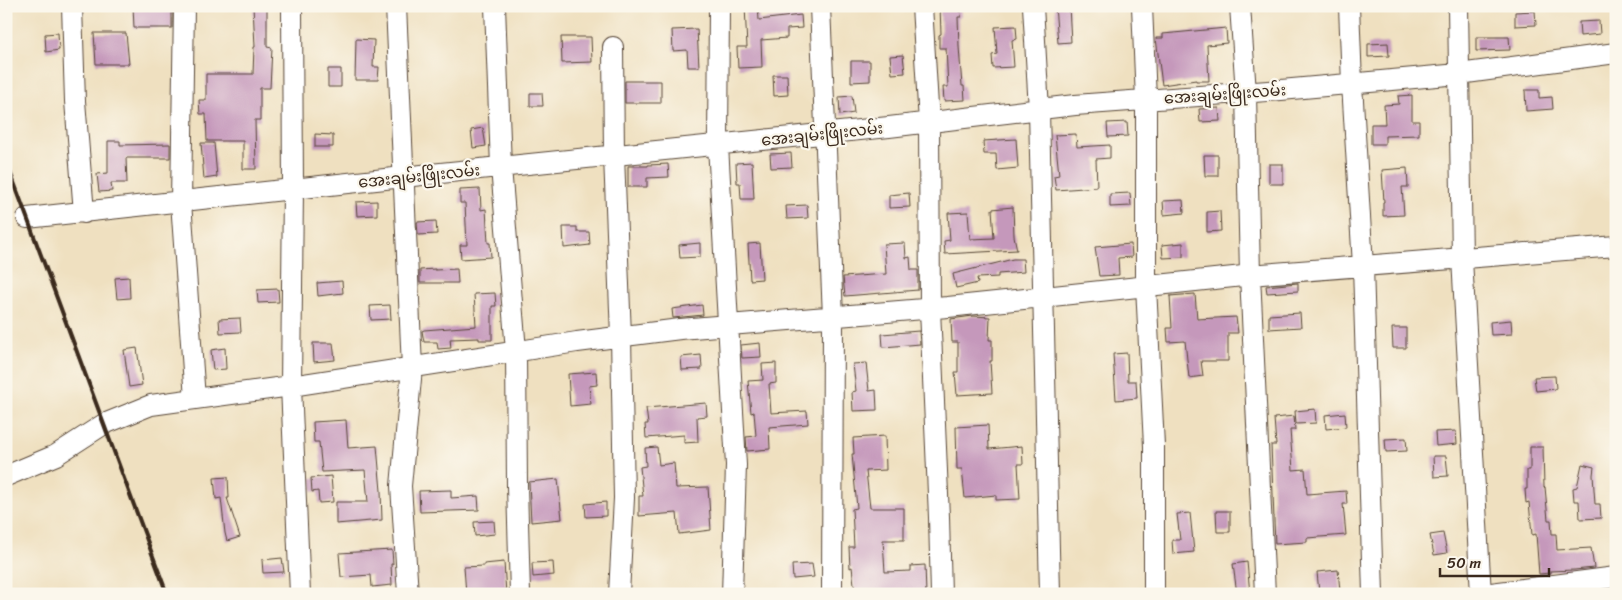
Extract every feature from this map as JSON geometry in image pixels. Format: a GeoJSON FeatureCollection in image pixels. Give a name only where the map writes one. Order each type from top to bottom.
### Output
{"type":"FeatureCollection","features":[{"type":"Feature","properties":{"kind":"street"},"geometry":{"type":"LineString","coordinates":[[72,6],[75,101],[84,213]]}},
{"type":"Feature","properties":{"kind":"street"},"geometry":{"type":"LineString","coordinates":[[184,6],[181,202],[195,399]]}},
{"type":"Feature","properties":{"kind":"street"},"geometry":{"type":"LineString","coordinates":[[292,6],[291,386],[300,594]]}},
{"type":"Feature","properties":{"kind":"street"},"geometry":{"type":"LineString","coordinates":[[396,6],[412,368],[401,486],[408,594]]}},
{"type":"Feature","properties":{"kind":"street"},"geometry":{"type":"LineString","coordinates":[[495,6],[501,167],[516,351],[520,594]]}},
{"type":"Feature","properties":{"kind":"street"},"geometry":{"type":"LineString","coordinates":[[719,6],[718,145],[736,465],[732,594]]}},
{"type":"Feature","properties":{"kind":"street"},"geometry":{"type":"LineString","coordinates":[[820,6],[833,317],[832,594]]}},
{"type":"Feature","properties":{"kind":"street"},"geometry":{"type":"LineString","coordinates":[[922,6],[929,122],[930,309],[941,594]]}},
{"type":"Feature","properties":{"kind":"street"},"geometry":{"type":"LineString","coordinates":[[1033,6],[1039,110],[1050,594]]}},
{"type":"Feature","properties":{"kind":"street"},"geometry":{"type":"LineString","coordinates":[[1142,6],[1146,100],[1146,286],[1154,446],[1154,594]]}},
{"type":"Feature","properties":{"kind":"street"},"geometry":{"type":"LineString","coordinates":[[1240,6],[1246,93],[1250,275],[1265,594]]}},
{"type":"Feature","properties":{"kind":"street"},"geometry":{"type":"LineString","coordinates":[[1349,6],[1362,266],[1373,594]]}},
{"type":"Feature","properties":{"kind":"street"},"geometry":{"type":"LineString","coordinates":[[1458,6],[1462,259],[1482,594],[1616,578]]}},
{"type":"Feature","properties":{"kind":"street"},"geometry":{"type":"LineString","coordinates":[[613,47],[614,156],[621,336],[624,498],[619,594]]}},
{"type":"Feature","properties":{"kind":"street","name":"အေးချမ်းဖြိုးလမ်း"},"geometry":{"type":"LineString","coordinates":[[27,218],[1039,110],[1459,74],[1616,53]]}},
{"type":"Feature","properties":{"kind":"street"},"geometry":{"type":"LineString","coordinates":[[6,476],[56,455],[104,424],[151,405],[291,386],[621,336],[728,325],[930,309],[1250,275],[1616,246]]}},
{"type":"Feature","properties":{"kind":"building"},"geometry":{"type":"Polygon","coordinates":[[[133,6],[172,6],[172,28],[134,28],[133,6]]]}},
{"type":"Feature","properties":{"kind":"building"},"geometry":{"type":"Polygon","coordinates":[[[253,6],[267,6],[267,47],[272,48],[270,88],[260,88],[260,120],[255,120],[256,169],[243,169],[243,141],[207,141],[206,114],[200,114],[199,100],[206,100],[206,74],[253,74],[255,47],[253,6]]]}},
{"type":"Feature","properties":{"kind":"building"},"geometry":{"type":"Polygon","coordinates":[[[745,6],[758,6],[759,20],[801,15],[802,28],[787,29],[787,38],[761,40],[762,67],[738,68],[737,47],[747,47],[745,6]]]}},
{"type":"Feature","properties":{"kind":"building"},"geometry":{"type":"Polygon","coordinates":[[[940,6],[960,6],[961,17],[958,17],[959,47],[965,100],[944,101],[943,87],[948,87],[946,48],[939,48],[939,35],[941,34],[940,6]]]}},
{"type":"Feature","properties":{"kind":"building"},"geometry":{"type":"Polygon","coordinates":[[[1055,6],[1069,6],[1071,42],[1058,43],[1055,6]]]}},
{"type":"Feature","properties":{"kind":"building"},"geometry":{"type":"Polygon","coordinates":[[[1535,11],[1536,25],[1515,26],[1515,12],[1535,11]]]}},
{"type":"Feature","properties":{"kind":"building"},"geometry":{"type":"Polygon","coordinates":[[[1599,21],[1600,34],[1580,36],[1579,22],[1599,21]]]}},
{"type":"Feature","properties":{"kind":"building"},"geometry":{"type":"Polygon","coordinates":[[[1016,26],[1017,39],[1012,40],[1014,67],[993,68],[992,55],[997,54],[995,27],[1016,26]]]}},
{"type":"Feature","properties":{"kind":"building"},"geometry":{"type":"Polygon","coordinates":[[[1226,28],[1227,43],[1207,45],[1209,81],[1196,80],[1162,85],[1156,38],[1163,38],[1163,34],[1226,28]]]}},
{"type":"Feature","properties":{"kind":"building"},"geometry":{"type":"Polygon","coordinates":[[[697,29],[699,67],[688,67],[687,50],[673,51],[672,30],[697,29]]]}},
{"type":"Feature","properties":{"kind":"building"},"geometry":{"type":"Polygon","coordinates":[[[58,33],[59,50],[46,52],[45,34],[58,33]]]}},
{"type":"Feature","properties":{"kind":"building"},"geometry":{"type":"Polygon","coordinates":[[[94,33],[126,33],[129,64],[96,64],[94,33]]]}},
{"type":"Feature","properties":{"kind":"building"},"geometry":{"type":"Polygon","coordinates":[[[561,37],[591,37],[592,62],[562,63],[561,37]]]}},
{"type":"Feature","properties":{"kind":"building"},"geometry":{"type":"Polygon","coordinates":[[[1476,37],[1509,37],[1510,50],[1476,51],[1476,37]]]}},
{"type":"Feature","properties":{"kind":"building"},"geometry":{"type":"Polygon","coordinates":[[[356,39],[374,40],[373,67],[379,67],[378,80],[355,80],[356,39]]]}},
{"type":"Feature","properties":{"kind":"building"},"geometry":{"type":"Polygon","coordinates":[[[1388,43],[1389,56],[1368,57],[1368,44],[1388,43]]]}},
{"type":"Feature","properties":{"kind":"building"},"geometry":{"type":"Polygon","coordinates":[[[903,55],[905,73],[892,74],[890,56],[903,55]]]}},
{"type":"Feature","properties":{"kind":"building"},"geometry":{"type":"Polygon","coordinates":[[[851,61],[870,61],[870,81],[851,82],[851,61]]]}},
{"type":"Feature","properties":{"kind":"building"},"geometry":{"type":"Polygon","coordinates":[[[328,69],[341,69],[341,87],[328,87],[328,69]]]}},
{"type":"Feature","properties":{"kind":"building"},"geometry":{"type":"Polygon","coordinates":[[[773,75],[787,75],[788,95],[774,96],[773,75]]]}},
{"type":"Feature","properties":{"kind":"building"},"geometry":{"type":"Polygon","coordinates":[[[625,81],[661,81],[661,103],[625,103],[625,81]]]}},
{"type":"Feature","properties":{"kind":"building"},"geometry":{"type":"Polygon","coordinates":[[[1525,90],[1539,90],[1539,98],[1552,97],[1553,109],[1526,111],[1525,90]]]}},
{"type":"Feature","properties":{"kind":"building"},"geometry":{"type":"Polygon","coordinates":[[[530,93],[542,93],[543,106],[530,106],[530,93]]]}},
{"type":"Feature","properties":{"kind":"building"},"geometry":{"type":"Polygon","coordinates":[[[1412,95],[1412,121],[1419,121],[1419,135],[1385,136],[1385,144],[1371,144],[1371,124],[1385,124],[1384,105],[1399,104],[1398,96],[1412,95]]]}},
{"type":"Feature","properties":{"kind":"building"},"geometry":{"type":"Polygon","coordinates":[[[852,96],[854,113],[840,115],[839,97],[852,96]]]}},
{"type":"Feature","properties":{"kind":"building"},"geometry":{"type":"Polygon","coordinates":[[[1219,108],[1220,121],[1200,122],[1199,109],[1219,108]]]}},
{"type":"Feature","properties":{"kind":"building"},"geometry":{"type":"Polygon","coordinates":[[[1127,122],[1128,136],[1108,137],[1107,123],[1127,122]]]}},
{"type":"Feature","properties":{"kind":"building"},"geometry":{"type":"Polygon","coordinates":[[[483,128],[486,146],[473,148],[471,130],[483,128]]]}},
{"type":"Feature","properties":{"kind":"building"},"geometry":{"type":"Polygon","coordinates":[[[315,134],[333,135],[333,147],[315,147],[315,134]]]}},
{"type":"Feature","properties":{"kind":"building"},"geometry":{"type":"Polygon","coordinates":[[[1076,134],[1077,147],[1110,145],[1110,158],[1096,159],[1097,187],[1056,190],[1054,176],[1059,175],[1055,135],[1076,134]]]}},
{"type":"Feature","properties":{"kind":"building"},"geometry":{"type":"Polygon","coordinates":[[[1016,139],[1018,168],[997,170],[996,154],[984,154],[983,141],[1016,139]]]}},
{"type":"Feature","properties":{"kind":"building"},"geometry":{"type":"Polygon","coordinates":[[[108,141],[120,141],[120,145],[170,144],[170,158],[126,158],[127,183],[111,183],[112,191],[99,192],[97,174],[108,173],[108,141]]]}},
{"type":"Feature","properties":{"kind":"building"},"geometry":{"type":"Polygon","coordinates":[[[201,143],[214,143],[217,177],[204,179],[201,143]]]}},
{"type":"Feature","properties":{"kind":"building"},"geometry":{"type":"Polygon","coordinates":[[[791,153],[792,167],[771,168],[770,154],[791,153]]]}},
{"type":"Feature","properties":{"kind":"building"},"geometry":{"type":"Polygon","coordinates":[[[1204,155],[1218,155],[1218,176],[1205,176],[1204,155]]]}},
{"type":"Feature","properties":{"kind":"building"},"geometry":{"type":"Polygon","coordinates":[[[752,162],[754,199],[741,199],[740,183],[737,183],[736,163],[752,162]]]}},
{"type":"Feature","properties":{"kind":"building"},"geometry":{"type":"Polygon","coordinates":[[[668,164],[669,177],[647,178],[647,187],[628,187],[628,166],[668,164]]]}},
{"type":"Feature","properties":{"kind":"building"},"geometry":{"type":"Polygon","coordinates":[[[1269,164],[1283,164],[1283,184],[1269,184],[1269,164]]]}},
{"type":"Feature","properties":{"kind":"building"},"geometry":{"type":"Polygon","coordinates":[[[1407,168],[1408,187],[1402,187],[1404,215],[1383,216],[1382,170],[1407,168]]]}},
{"type":"Feature","properties":{"kind":"building"},"geometry":{"type":"Polygon","coordinates":[[[480,189],[481,210],[486,209],[488,243],[490,243],[491,257],[461,259],[460,245],[467,245],[465,203],[460,203],[460,190],[480,189]]]}},
{"type":"Feature","properties":{"kind":"building"},"geometry":{"type":"Polygon","coordinates":[[[909,193],[910,207],[889,208],[889,195],[909,193]]]}},
{"type":"Feature","properties":{"kind":"building"},"geometry":{"type":"Polygon","coordinates":[[[1130,193],[1131,206],[1110,207],[1110,194],[1130,193]]]}},
{"type":"Feature","properties":{"kind":"building"},"geometry":{"type":"Polygon","coordinates":[[[1183,200],[1184,213],[1164,215],[1163,201],[1183,200]]]}},
{"type":"Feature","properties":{"kind":"building"},"geometry":{"type":"Polygon","coordinates":[[[377,201],[377,215],[357,216],[356,202],[377,201]]]}},
{"type":"Feature","properties":{"kind":"building"},"geometry":{"type":"Polygon","coordinates":[[[807,205],[808,218],[787,219],[786,206],[807,205]]]}},
{"type":"Feature","properties":{"kind":"building"},"geometry":{"type":"Polygon","coordinates":[[[1013,207],[1014,236],[1017,250],[945,254],[944,241],[950,240],[948,213],[968,212],[970,239],[994,238],[992,209],[1013,207]]]}},
{"type":"Feature","properties":{"kind":"building"},"geometry":{"type":"Polygon","coordinates":[[[1220,211],[1221,231],[1207,232],[1207,212],[1220,211]]]}},
{"type":"Feature","properties":{"kind":"building"},"geometry":{"type":"Polygon","coordinates":[[[436,221],[437,234],[418,235],[417,222],[436,221]]]}},
{"type":"Feature","properties":{"kind":"building"},"geometry":{"type":"Polygon","coordinates":[[[563,227],[577,227],[577,232],[589,232],[590,245],[564,248],[563,227]]]}},
{"type":"Feature","properties":{"kind":"building"},"geometry":{"type":"Polygon","coordinates":[[[700,243],[700,257],[680,258],[679,245],[700,243]]]}},
{"type":"Feature","properties":{"kind":"building"},"geometry":{"type":"Polygon","coordinates":[[[760,243],[762,279],[750,280],[748,244],[760,243]]]}},
{"type":"Feature","properties":{"kind":"building"},"geometry":{"type":"Polygon","coordinates":[[[905,243],[906,258],[910,257],[911,270],[918,270],[918,290],[845,296],[843,277],[886,274],[884,244],[905,243]]]}},
{"type":"Feature","properties":{"kind":"building"},"geometry":{"type":"Polygon","coordinates":[[[1183,243],[1183,257],[1163,258],[1162,245],[1183,243]]]}},
{"type":"Feature","properties":{"kind":"building"},"geometry":{"type":"Polygon","coordinates":[[[1131,244],[1132,257],[1118,258],[1119,275],[1099,276],[1095,247],[1131,244]]]}},
{"type":"Feature","properties":{"kind":"building"},"geometry":{"type":"Polygon","coordinates":[[[1013,259],[1023,259],[1024,272],[998,274],[998,277],[977,278],[978,283],[956,288],[953,274],[1013,259]]]}},
{"type":"Feature","properties":{"kind":"building"},"geometry":{"type":"Polygon","coordinates":[[[457,269],[458,283],[420,283],[420,270],[457,269]]]}},
{"type":"Feature","properties":{"kind":"building"},"geometry":{"type":"Polygon","coordinates":[[[129,277],[130,298],[117,299],[115,278],[129,277]]]}},
{"type":"Feature","properties":{"kind":"building"},"geometry":{"type":"Polygon","coordinates":[[[342,281],[343,293],[318,296],[317,283],[342,281]]]}},
{"type":"Feature","properties":{"kind":"building"},"geometry":{"type":"Polygon","coordinates":[[[1298,283],[1298,291],[1267,293],[1266,286],[1298,283]]]}},
{"type":"Feature","properties":{"kind":"building"},"geometry":{"type":"Polygon","coordinates":[[[278,289],[279,302],[258,303],[257,290],[278,289]]]}},
{"type":"Feature","properties":{"kind":"building"},"geometry":{"type":"Polygon","coordinates":[[[495,293],[496,306],[492,306],[492,340],[479,340],[479,338],[450,339],[451,348],[438,349],[437,342],[424,342],[422,331],[424,330],[476,326],[474,294],[495,293]]]}},
{"type":"Feature","properties":{"kind":"building"},"geometry":{"type":"Polygon","coordinates":[[[1195,294],[1197,319],[1236,317],[1238,333],[1228,333],[1228,361],[1201,361],[1203,376],[1189,378],[1185,341],[1168,342],[1167,328],[1172,328],[1170,296],[1195,294]]]}},
{"type":"Feature","properties":{"kind":"building"},"geometry":{"type":"Polygon","coordinates":[[[390,305],[391,319],[371,320],[370,306],[390,305]]]}},
{"type":"Feature","properties":{"kind":"building"},"geometry":{"type":"Polygon","coordinates":[[[702,305],[703,315],[673,318],[672,309],[702,305]]]}},
{"type":"Feature","properties":{"kind":"building"},"geometry":{"type":"Polygon","coordinates":[[[1300,313],[1301,327],[1269,329],[1269,315],[1300,313]]]}},
{"type":"Feature","properties":{"kind":"building"},"geometry":{"type":"Polygon","coordinates":[[[973,316],[990,317],[989,340],[992,340],[992,361],[990,361],[992,393],[957,395],[955,372],[958,372],[958,342],[952,342],[951,319],[973,316]]]}},
{"type":"Feature","properties":{"kind":"building"},"geometry":{"type":"Polygon","coordinates":[[[240,318],[241,332],[220,333],[219,319],[240,318]]]}},
{"type":"Feature","properties":{"kind":"building"},"geometry":{"type":"Polygon","coordinates":[[[1511,320],[1512,334],[1491,335],[1490,322],[1511,320]]]}},
{"type":"Feature","properties":{"kind":"building"},"geometry":{"type":"Polygon","coordinates":[[[1392,328],[1406,328],[1406,348],[1393,348],[1392,328]]]}},
{"type":"Feature","properties":{"kind":"building"},"geometry":{"type":"Polygon","coordinates":[[[919,331],[920,344],[883,347],[882,334],[919,331]]]}},
{"type":"Feature","properties":{"kind":"building"},"geometry":{"type":"Polygon","coordinates":[[[313,343],[333,343],[335,360],[314,362],[313,343]]]}},
{"type":"Feature","properties":{"kind":"building"},"geometry":{"type":"Polygon","coordinates":[[[760,343],[761,357],[742,358],[741,345],[760,343]]]}},
{"type":"Feature","properties":{"kind":"building"},"geometry":{"type":"Polygon","coordinates":[[[137,348],[142,385],[129,387],[124,350],[137,348]]]}},
{"type":"Feature","properties":{"kind":"building"},"geometry":{"type":"Polygon","coordinates":[[[225,348],[226,369],[213,370],[211,350],[225,348]]]}},
{"type":"Feature","properties":{"kind":"building"},"geometry":{"type":"Polygon","coordinates":[[[1127,353],[1128,381],[1136,381],[1137,398],[1116,400],[1113,354],[1127,353]]]}},
{"type":"Feature","properties":{"kind":"building"},"geometry":{"type":"Polygon","coordinates":[[[701,355],[702,369],[682,370],[681,357],[701,355]]]}},
{"type":"Feature","properties":{"kind":"building"},"geometry":{"type":"Polygon","coordinates":[[[776,363],[776,383],[769,384],[771,413],[807,411],[808,424],[769,427],[770,449],[747,451],[746,437],[756,436],[754,412],[751,413],[748,381],[763,380],[762,364],[776,363]]]}},
{"type":"Feature","properties":{"kind":"building"},"geometry":{"type":"Polygon","coordinates":[[[866,363],[869,391],[876,390],[877,410],[853,411],[852,392],[856,391],[853,364],[866,363]]]}},
{"type":"Feature","properties":{"kind":"building"},"geometry":{"type":"Polygon","coordinates":[[[596,372],[597,385],[589,386],[591,404],[570,406],[568,374],[596,372]]]}},
{"type":"Feature","properties":{"kind":"building"},"geometry":{"type":"Polygon","coordinates":[[[1555,376],[1556,389],[1536,391],[1534,377],[1555,376]]]}},
{"type":"Feature","properties":{"kind":"building"},"geometry":{"type":"Polygon","coordinates":[[[706,403],[707,416],[697,417],[698,442],[684,443],[684,435],[646,438],[645,424],[648,424],[646,408],[706,403]]]}},
{"type":"Feature","properties":{"kind":"building"},"geometry":{"type":"Polygon","coordinates":[[[1315,409],[1316,423],[1296,424],[1295,411],[1315,409]]]}},
{"type":"Feature","properties":{"kind":"building"},"geometry":{"type":"Polygon","coordinates":[[[1345,413],[1346,427],[1326,429],[1325,415],[1345,413]]]}},
{"type":"Feature","properties":{"kind":"building"},"geometry":{"type":"Polygon","coordinates":[[[1294,416],[1295,430],[1290,430],[1293,470],[1305,469],[1307,494],[1346,491],[1347,504],[1343,504],[1346,535],[1307,538],[1307,542],[1275,544],[1271,445],[1276,445],[1274,418],[1294,416]]]}},
{"type":"Feature","properties":{"kind":"building"},"geometry":{"type":"Polygon","coordinates":[[[346,420],[348,448],[377,446],[382,520],[336,524],[336,502],[368,502],[365,470],[322,472],[319,442],[314,442],[313,422],[346,420]]]}},
{"type":"Feature","properties":{"kind":"building"},"geometry":{"type":"Polygon","coordinates":[[[988,425],[989,449],[1022,446],[1023,464],[1018,464],[1020,499],[996,500],[996,495],[965,498],[962,469],[957,469],[956,427],[988,425]]]}},
{"type":"Feature","properties":{"kind":"building"},"geometry":{"type":"Polygon","coordinates":[[[1456,431],[1457,444],[1436,446],[1435,432],[1456,431]]]}},
{"type":"Feature","properties":{"kind":"building"},"geometry":{"type":"Polygon","coordinates":[[[885,436],[886,470],[866,471],[870,508],[904,508],[904,540],[883,540],[885,572],[911,571],[911,566],[925,565],[926,594],[855,593],[852,567],[850,568],[849,547],[854,547],[852,509],[857,508],[852,454],[854,454],[853,438],[885,436]]]}},
{"type":"Feature","properties":{"kind":"building"},"geometry":{"type":"Polygon","coordinates":[[[1406,438],[1407,451],[1386,452],[1385,439],[1406,438]]]}},
{"type":"Feature","properties":{"kind":"building"},"geometry":{"type":"Polygon","coordinates":[[[657,447],[659,465],[674,463],[676,488],[708,487],[711,530],[679,534],[677,513],[639,516],[639,496],[643,496],[640,467],[646,466],[645,448],[657,447]]]}},
{"type":"Feature","properties":{"kind":"building"},"geometry":{"type":"Polygon","coordinates":[[[1530,447],[1543,447],[1544,488],[1548,520],[1551,520],[1552,534],[1556,534],[1557,550],[1591,548],[1594,568],[1550,571],[1550,573],[1539,574],[1536,534],[1532,535],[1529,502],[1526,503],[1525,489],[1527,489],[1527,470],[1530,470],[1530,447]]]}},
{"type":"Feature","properties":{"kind":"building"},"geometry":{"type":"Polygon","coordinates":[[[1433,456],[1446,456],[1448,476],[1434,477],[1433,456]]]}},
{"type":"Feature","properties":{"kind":"building"},"geometry":{"type":"Polygon","coordinates":[[[1582,464],[1594,467],[1595,504],[1600,504],[1601,518],[1580,519],[1579,501],[1574,501],[1573,488],[1577,487],[1582,464]]]}},
{"type":"Feature","properties":{"kind":"building"},"geometry":{"type":"Polygon","coordinates":[[[331,476],[333,502],[319,503],[318,491],[312,492],[311,478],[331,476]]]}},
{"type":"Feature","properties":{"kind":"building"},"geometry":{"type":"Polygon","coordinates":[[[228,477],[229,498],[227,498],[240,537],[227,541],[221,498],[216,499],[214,478],[228,477]]]}},
{"type":"Feature","properties":{"kind":"building"},"geometry":{"type":"Polygon","coordinates":[[[558,479],[562,519],[531,522],[529,482],[558,479]]]}},
{"type":"Feature","properties":{"kind":"building"},"geometry":{"type":"Polygon","coordinates":[[[451,490],[451,498],[478,496],[479,510],[420,512],[419,491],[451,490]]]}},
{"type":"Feature","properties":{"kind":"building"},"geometry":{"type":"Polygon","coordinates":[[[606,502],[606,516],[586,517],[585,504],[606,502]]]}},
{"type":"Feature","properties":{"kind":"building"},"geometry":{"type":"Polygon","coordinates":[[[1216,511],[1230,511],[1230,532],[1217,532],[1216,511]]]}},
{"type":"Feature","properties":{"kind":"building"},"geometry":{"type":"Polygon","coordinates":[[[1190,513],[1194,552],[1173,554],[1172,540],[1180,540],[1177,514],[1190,513]]]}},
{"type":"Feature","properties":{"kind":"building"},"geometry":{"type":"Polygon","coordinates":[[[494,521],[495,534],[475,536],[474,522],[494,521]]]}},
{"type":"Feature","properties":{"kind":"building"},"geometry":{"type":"Polygon","coordinates":[[[1443,533],[1447,553],[1434,555],[1430,535],[1443,533]]]}},
{"type":"Feature","properties":{"kind":"building"},"geometry":{"type":"Polygon","coordinates":[[[392,550],[392,585],[372,587],[371,575],[341,577],[339,553],[392,550]]]}},
{"type":"Feature","properties":{"kind":"building"},"geometry":{"type":"Polygon","coordinates":[[[282,558],[284,572],[263,573],[262,560],[282,558]]]}},
{"type":"Feature","properties":{"kind":"building"},"geometry":{"type":"Polygon","coordinates":[[[504,562],[506,594],[466,594],[464,567],[504,562]]]}},
{"type":"Feature","properties":{"kind":"building"},"geometry":{"type":"Polygon","coordinates":[[[553,562],[554,575],[533,577],[532,563],[553,562]]]}},
{"type":"Feature","properties":{"kind":"building"},"geometry":{"type":"Polygon","coordinates":[[[1247,562],[1250,594],[1237,594],[1233,564],[1247,562]]]}},
{"type":"Feature","properties":{"kind":"building"},"geometry":{"type":"Polygon","coordinates":[[[812,564],[814,577],[793,579],[792,565],[812,564]]]}},
{"type":"Feature","properties":{"kind":"building"},"geometry":{"type":"Polygon","coordinates":[[[1338,570],[1340,591],[1319,593],[1317,572],[1338,570]]]}},
{"type":"Feature","properties":{"kind":"railway"},"geometry":{"type":"LineString","coordinates":[[6,161],[167,594]]}}]}
